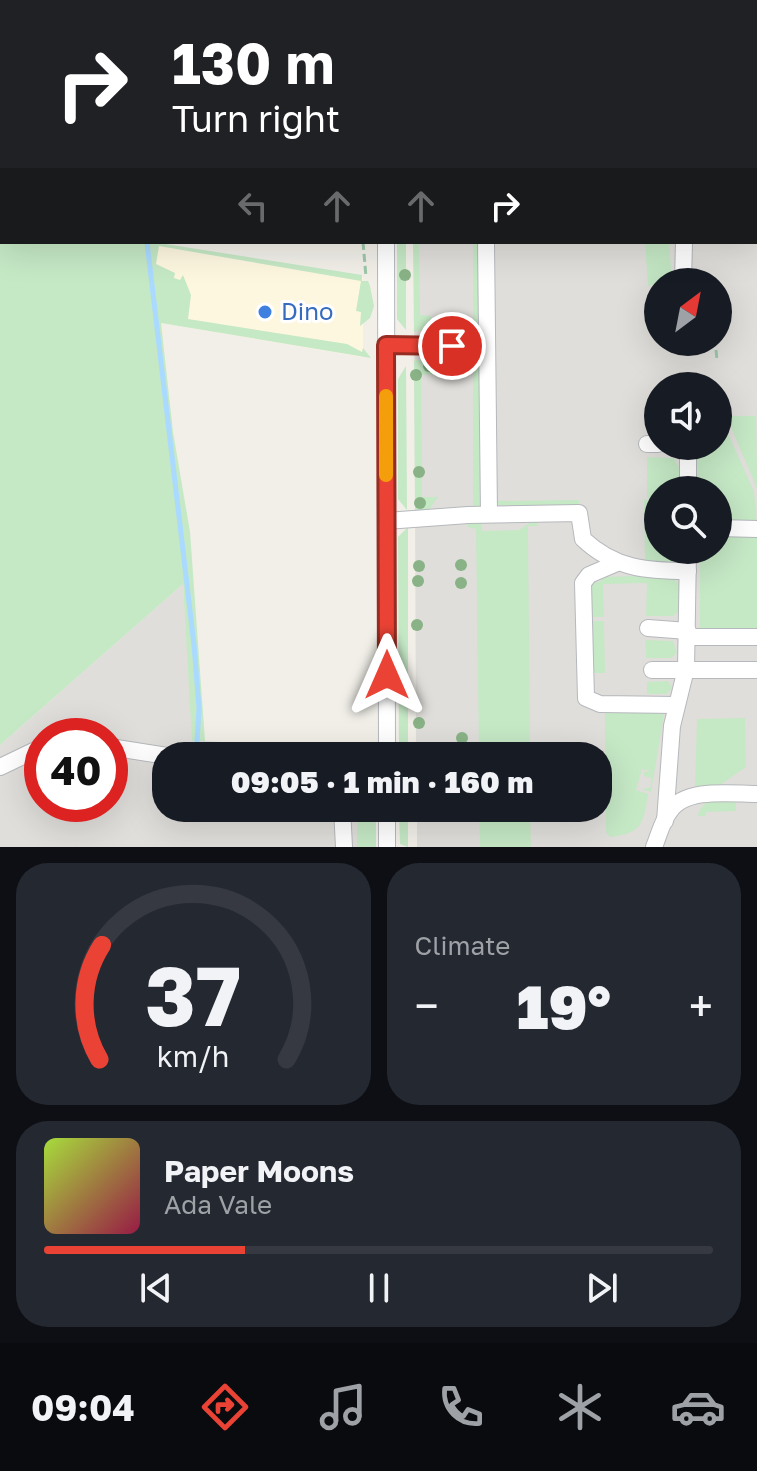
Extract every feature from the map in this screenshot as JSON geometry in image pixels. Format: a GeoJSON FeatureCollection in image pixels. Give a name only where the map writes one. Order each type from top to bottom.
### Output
{"type":"FeatureCollection","features":[{"type":"Feature","properties":{"kind":"street"},"geometry":{"type":"LineString","coordinates":[[386,244],[387,742]]}},
{"type":"Feature","properties":{"kind":"street"},"geometry":{"type":"LineString","coordinates":[[486,244],[489,514]]}},
{"type":"Feature","properties":{"kind":"street"},"geometry":{"type":"LineString","coordinates":[[683,268],[684,244]]}},
{"type":"Feature","properties":{"kind":"street"},"geometry":{"type":"LineString","coordinates":[[386,345],[452,346]]}},
{"type":"Feature","properties":{"kind":"street"},"geometry":{"type":"LineString","coordinates":[[386,521],[448,512],[579,513],[583,539],[617,563],[641,571],[688,571]]}},
{"type":"Feature","properties":{"kind":"street"},"geometry":{"type":"LineString","coordinates":[[732,528],[757,529]]}},
{"type":"Feature","properties":{"kind":"street"},"geometry":{"type":"LineString","coordinates":[[617,563],[589,575],[583,583],[586,698],[600,704],[676,705]]}},
{"type":"Feature","properties":{"kind":"street"},"geometry":{"type":"LineString","coordinates":[[665,821],[676,705],[686,669],[688,564]]}},
{"type":"Feature","properties":{"kind":"street"},"geometry":{"type":"LineString","coordinates":[[648,628],[688,634],[757,637]]}},
{"type":"Feature","properties":{"kind":"street"},"geometry":{"type":"LineString","coordinates":[[652,670],[757,670]]}},
{"type":"Feature","properties":{"kind":"street"},"geometry":{"type":"LineString","coordinates":[[128,750],[152,754]]}},
{"type":"Feature","properties":{"kind":"street"},"geometry":{"type":"LineString","coordinates":[[0,767],[24,756]]}},
{"type":"Feature","properties":{"kind":"street"},"geometry":{"type":"LineString","coordinates":[[654,847],[677,803],[690,798],[757,794]]}},
{"type":"Feature","properties":{"kind":"street"},"geometry":{"type":"LineString","coordinates":[[343,822],[344,847]]}},
{"type":"Feature","properties":{"kind":"street"},"geometry":{"type":"LineString","coordinates":[[387,822],[387,847]]}},
{"type":"Feature","properties":{"kind":"path"},"geometry":{"type":"LineString","coordinates":[[363,244],[366,277]]}},
{"type":"Feature","properties":{"kind":"path"},"geometry":{"type":"LineString","coordinates":[[717,356],[717,360]]}},
{"type":"Feature","properties":{"kind":"shaded area"},"geometry":{"type":"Polygon","coordinates":[[[153,244],[363,277],[363,357],[161,323],[153,244]]]}},
{"type":"Feature","properties":{"kind":"shaded area"},"geometry":{"type":"Polygon","coordinates":[[[414,244],[757,244],[757,847],[417,847],[417,822],[612,822],[612,742],[416,742],[414,244]]]}},
{"type":"Feature","properties":{"kind":"shaded area"},"geometry":{"type":"Polygon","coordinates":[[[183,584],[193,740],[222,742],[152,742],[152,822],[364,822],[364,847],[0,847],[0,745],[24,724],[24,822],[128,822],[128,718],[31,718],[183,584]]]}},
{"type":"Feature","properties":{"kind":"green space"},"geometry":{"type":"Polygon","coordinates":[[[0,244],[166,244],[362,275],[362,281],[368,281],[370,286],[374,306],[370,318],[360,326],[361,312],[356,311],[361,281],[159,246],[156,264],[175,273],[174,278],[180,280],[183,275],[191,295],[188,319],[347,344],[362,352],[363,348],[371,358],[161,323],[173,432],[190,532],[205,741],[192,741],[183,584],[31,718],[24,718],[24,724],[0,745],[0,244]]]}},
{"type":"Feature","properties":{"kind":"green space"},"geometry":{"type":"Polygon","coordinates":[[[397,244],[406,244],[406,330],[397,319],[397,244]]]}},
{"type":"Feature","properties":{"kind":"green space"},"geometry":{"type":"Polygon","coordinates":[[[413,244],[419,244],[420,315],[431,316],[433,321],[428,329],[414,332],[413,244]]]}},
{"type":"Feature","properties":{"kind":"green space"},"geometry":{"type":"Polygon","coordinates":[[[473,244],[479,244],[481,507],[473,507],[473,244]]]}},
{"type":"Feature","properties":{"kind":"green space"},"geometry":{"type":"Polygon","coordinates":[[[493,244],[498,501],[579,500],[579,507],[497,505],[493,244]]]}},
{"type":"Feature","properties":{"kind":"green space"},"geometry":{"type":"Polygon","coordinates":[[[645,244],[669,244],[671,268],[647,268],[645,244]]]}},
{"type":"Feature","properties":{"kind":"green space"},"geometry":{"type":"Polygon","coordinates":[[[421,359],[433,364],[437,374],[421,375],[422,497],[438,497],[428,511],[415,512],[414,361],[421,359]]]}},
{"type":"Feature","properties":{"kind":"green space"},"geometry":{"type":"Polygon","coordinates":[[[406,366],[407,510],[398,499],[398,379],[406,366]]]}},
{"type":"Feature","properties":{"kind":"green space"},"geometry":{"type":"Polygon","coordinates":[[[732,416],[756,416],[757,488],[732,430],[732,416]]]}},
{"type":"Feature","properties":{"kind":"green space"},"geometry":{"type":"Polygon","coordinates":[[[732,442],[754,492],[757,525],[732,524],[732,476],[697,476],[697,460],[732,460],[732,442]]]}},
{"type":"Feature","properties":{"kind":"green space"},"geometry":{"type":"Polygon","coordinates":[[[647,460],[675,460],[679,468],[679,476],[647,476],[647,460]]]}},
{"type":"Feature","properties":{"kind":"green space"},"geometry":{"type":"Polygon","coordinates":[[[534,520],[539,526],[528,526],[530,742],[479,742],[476,529],[468,527],[468,522],[481,522],[482,531],[519,530],[534,520]]]}},
{"type":"Feature","properties":{"kind":"green space"},"geometry":{"type":"Polygon","coordinates":[[[408,527],[408,742],[399,742],[398,537],[408,527]]]}},
{"type":"Feature","properties":{"kind":"green space"},"geometry":{"type":"Polygon","coordinates":[[[732,532],[757,533],[757,632],[703,632],[700,628],[700,564],[732,564],[732,532]]]}},
{"type":"Feature","properties":{"kind":"green space"},"geometry":{"type":"Polygon","coordinates":[[[670,575],[679,584],[679,611],[673,616],[646,616],[647,583],[603,584],[604,617],[586,617],[588,582],[600,582],[603,577],[670,575]]]}},
{"type":"Feature","properties":{"kind":"green space"},"geometry":{"type":"Polygon","coordinates":[[[586,621],[604,621],[605,673],[587,673],[586,621]]]}},
{"type":"Feature","properties":{"kind":"green space"},"geometry":{"type":"Polygon","coordinates":[[[645,640],[673,641],[677,653],[671,658],[646,658],[645,640]]]}},
{"type":"Feature","properties":{"kind":"green space"},"geometry":{"type":"Polygon","coordinates":[[[668,681],[672,688],[667,694],[647,694],[647,682],[668,681]]]}},
{"type":"Feature","properties":{"kind":"green space"},"geometry":{"type":"Polygon","coordinates":[[[605,709],[664,714],[651,792],[641,789],[650,788],[652,778],[644,776],[644,772],[651,771],[642,769],[636,790],[648,794],[642,820],[635,830],[610,837],[606,832],[606,822],[612,822],[612,742],[605,742],[605,709]]]}},
{"type":"Feature","properties":{"kind":"green space"},"geometry":{"type":"Polygon","coordinates":[[[745,718],[746,767],[717,787],[695,787],[697,719],[745,718]]]}},
{"type":"Feature","properties":{"kind":"green space"},"geometry":{"type":"Polygon","coordinates":[[[736,799],[736,811],[706,812],[705,816],[698,816],[703,805],[736,799]]]}},
{"type":"Feature","properties":{"kind":"green space"},"geometry":{"type":"Polygon","coordinates":[[[357,822],[376,822],[376,847],[357,847],[357,822]]]}},
{"type":"Feature","properties":{"kind":"green space"},"geometry":{"type":"Polygon","coordinates":[[[399,822],[408,822],[408,847],[400,844],[399,822]]]}},
{"type":"Feature","properties":{"kind":"green space"},"geometry":{"type":"Polygon","coordinates":[[[479,822],[530,822],[531,847],[480,847],[479,822]]]}},
{"type":"Feature","properties":{"kind":"waterway"},"geometry":{"type":"LineString","coordinates":[[147,244],[194,645],[199,708],[197,742]]}},
{"type":"Feature","properties":{"kind":"slow traffic"},"geometry":{"type":"LineString","coordinates":[[386,396],[386,475]]}},
{"type":"Feature","properties":{"kind":"place","name":"Dino"},"geometry":{"type":"Point","coordinates":[265,312]}},
{"type":"Feature","properties":{"kind":"route"},"geometry":{"type":"LineString","coordinates":[[387,675],[386,345],[452,346]]}}]}
